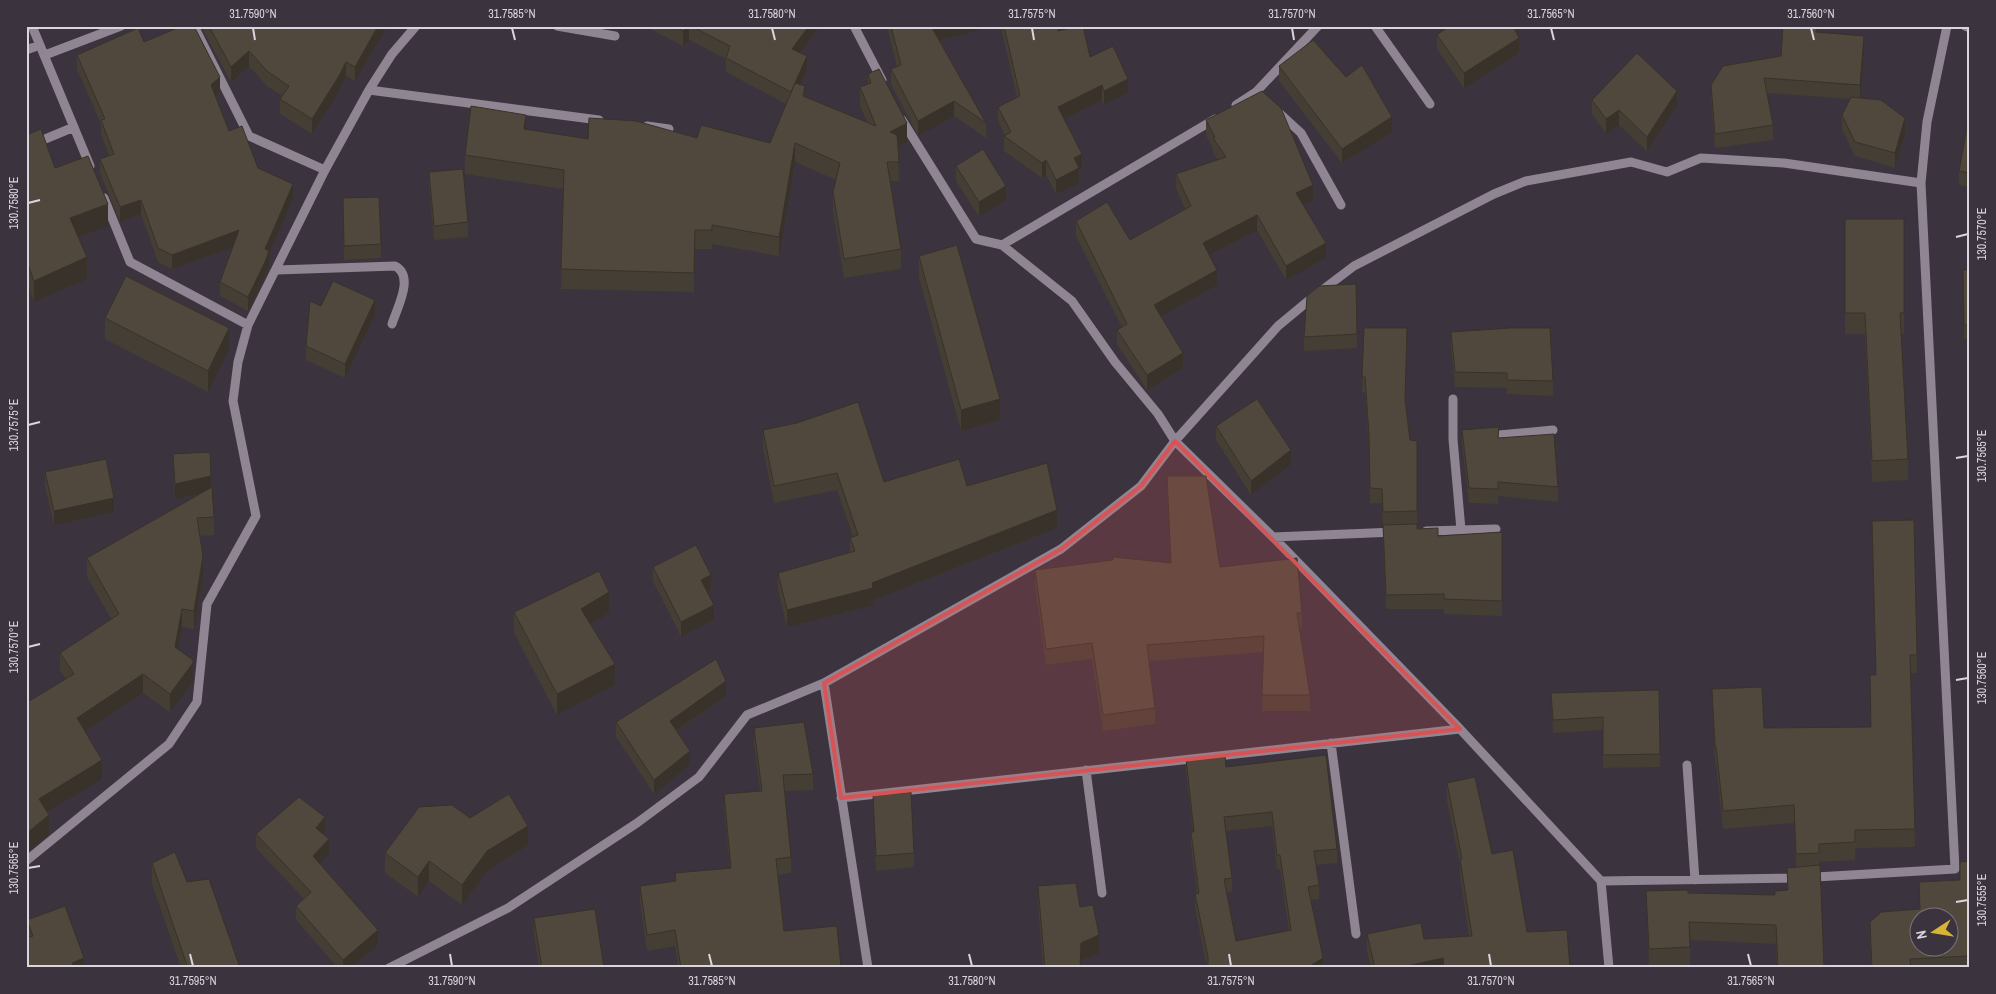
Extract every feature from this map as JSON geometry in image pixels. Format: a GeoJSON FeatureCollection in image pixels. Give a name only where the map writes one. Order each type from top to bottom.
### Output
{"type":"FeatureCollection","features":[{"type":"Feature","properties":{"kind":"street"},"geometry":{"type":"LineString","coordinates":[[32,26],[93,172]]}},
{"type":"Feature","properties":{"kind":"street"},"geometry":{"type":"LineString","coordinates":[[44,55],[121,26]]}},
{"type":"Feature","properties":{"kind":"street"},"geometry":{"type":"LineString","coordinates":[[194,26],[249,136],[325,170]]}},
{"type":"Feature","properties":{"kind":"street"},"geometry":{"type":"LineString","coordinates":[[26,861],[169,744],[197,702],[207,604],[256,516],[233,401],[238,362],[248,325],[277,270],[325,170],[369,90],[392,54],[416,26]]}},
{"type":"Feature","properties":{"kind":"street"},"geometry":{"type":"LineString","coordinates":[[557,26],[615,36]]}},
{"type":"Feature","properties":{"kind":"street"},"geometry":{"type":"LineString","coordinates":[[854,26],[886,87]]}},
{"type":"Feature","properties":{"kind":"street"},"geometry":{"type":"LineString","coordinates":[[1002,245],[1190,136],[1227,111],[1262,98],[1318,26]]}},
{"type":"Feature","properties":{"kind":"street"},"geometry":{"type":"LineString","coordinates":[[1375,26],[1430,104]]}},
{"type":"Feature","properties":{"kind":"street"},"geometry":{"type":"LineString","coordinates":[[1601,881],[1798,878],[1958,869],[1921,183],[1927,122],[1947,26]]}},
{"type":"Feature","properties":{"kind":"street"},"geometry":{"type":"LineString","coordinates":[[1965,26],[1970,28]]}},
{"type":"Feature","properties":{"kind":"street"},"geometry":{"type":"LineString","coordinates":[[26,50],[40,45]]}},
{"type":"Feature","properties":{"kind":"street"},"geometry":{"type":"LineString","coordinates":[[369,90],[611,121]]}},
{"type":"Feature","properties":{"kind":"street"},"geometry":{"type":"LineString","coordinates":[[1262,98],[1301,132],[1341,205]]}},
{"type":"Feature","properties":{"kind":"street"},"geometry":{"type":"LineString","coordinates":[[899,114],[976,239],[1002,245],[1072,301],[1115,362],[1158,414],[1175,441],[1273,537],[1460,728],[1601,881],[1609,968]]}},
{"type":"Feature","properties":{"kind":"street"},"geometry":{"type":"LineString","coordinates":[[640,125],[669,128]]}},
{"type":"Feature","properties":{"kind":"street"},"geometry":{"type":"LineString","coordinates":[[26,146],[74,127]]}},
{"type":"Feature","properties":{"kind":"street"},"geometry":{"type":"LineString","coordinates":[[389,968],[508,908],[621,834],[699,777],[748,715],[824,683],[1061,549],[1141,486],[1175,441],[1278,326],[1354,266],[1494,194],[1526,181],[1631,162],[1667,172],[1701,158],[1784,163],[1921,183]]}},
{"type":"Feature","properties":{"kind":"street"},"geometry":{"type":"LineString","coordinates":[[100,190],[130,262],[248,325]]}},
{"type":"Feature","properties":{"kind":"street"},"geometry":{"type":"LineString","coordinates":[[277,270],[395,266],[402,272],[406,282],[392,324]]}},
{"type":"Feature","properties":{"kind":"street"},"geometry":{"type":"LineString","coordinates":[[1453,399],[1457,439],[1461,530]]}},
{"type":"Feature","properties":{"kind":"street"},"geometry":{"type":"LineString","coordinates":[[1479,437],[1553,430]]}},
{"type":"Feature","properties":{"kind":"street"},"geometry":{"type":"LineString","coordinates":[[1412,532],[1496,529]]}},
{"type":"Feature","properties":{"kind":"street"},"geometry":{"type":"LineString","coordinates":[[1273,537],[1402,532]]}},
{"type":"Feature","properties":{"kind":"street"},"geometry":{"type":"LineString","coordinates":[[824,683],[868,968]]}},
{"type":"Feature","properties":{"kind":"street"},"geometry":{"type":"LineString","coordinates":[[841,798],[1460,728]]}},
{"type":"Feature","properties":{"kind":"street"},"geometry":{"type":"LineString","coordinates":[[1331,743],[1356,934]]}},
{"type":"Feature","properties":{"kind":"street"},"geometry":{"type":"LineString","coordinates":[[1687,765],[1694,880]]}},
{"type":"Feature","properties":{"kind":"street"},"geometry":{"type":"LineString","coordinates":[[1086,770],[1102,893]]}},
{"type":"Feature","properties":{"kind":"highlighted area"},"geometry":{"type":"Polygon","coordinates":[[[1175,441],[1460,729],[841,798],[824,683],[1061,549],[1141,486],[1175,441]]]}},
{"type":"Feature","properties":{"kind":"building"},"geometry":{"type":"Polygon","coordinates":[[[182,26],[194,26],[220,77],[211,85],[229,131],[242,126],[258,168],[293,184],[265,249],[269,251],[265,262],[248,297],[220,282],[239,230],[172,255],[158,248],[141,200],[120,207],[100,159],[114,154],[101,120],[105,119],[77,55],[138,28],[144,42],[182,26]]]}},
{"type":"Feature","properties":{"kind":"building"},"geometry":{"type":"Polygon","coordinates":[[[209,26],[378,26],[355,67],[346,62],[312,119],[280,99],[289,86],[267,71],[249,51],[231,67],[209,26]]]}},
{"type":"Feature","properties":{"kind":"building"},"geometry":{"type":"Polygon","coordinates":[[[673,26],[688,26],[683,31],[673,26]]]}},
{"type":"Feature","properties":{"kind":"building"},"geometry":{"type":"Polygon","coordinates":[[[691,26],[809,26],[792,49],[807,56],[791,92],[726,58],[730,46],[691,26]]]}},
{"type":"Feature","properties":{"kind":"building"},"geometry":{"type":"Polygon","coordinates":[[[891,26],[937,26],[932,28],[986,123],[954,101],[918,121],[891,69],[901,65],[891,26]]]}},
{"type":"Feature","properties":{"kind":"building"},"geometry":{"type":"Polygon","coordinates":[[[1004,26],[1058,26],[1058,31],[1083,26],[1090,57],[1113,46],[1128,79],[1104,91],[1102,85],[1058,107],[1082,154],[1074,158],[1079,168],[1056,180],[1046,160],[1042,163],[1004,136],[1011,132],[998,107],[1020,96],[1004,26]]]}},
{"type":"Feature","properties":{"kind":"building"},"geometry":{"type":"Polygon","coordinates":[[[1449,26],[1513,26],[1519,38],[1464,73],[1437,35],[1449,26]]]}},
{"type":"Feature","properties":{"kind":"building"},"geometry":{"type":"Polygon","coordinates":[[[1783,26],[1817,26],[1816,32],[1864,36],[1860,85],[1764,78],[1773,125],[1715,134],[1711,85],[1723,66],[1781,56],[1783,26]]]}},
{"type":"Feature","properties":{"kind":"building"},"geometry":{"type":"Polygon","coordinates":[[[1313,40],[1346,77],[1362,65],[1392,117],[1342,149],[1279,66],[1313,40]]]}},
{"type":"Feature","properties":{"kind":"building"},"geometry":{"type":"Polygon","coordinates":[[[1637,53],[1677,91],[1647,137],[1619,110],[1606,119],[1592,100],[1637,53]]]}},
{"type":"Feature","properties":{"kind":"building"},"geometry":{"type":"Polygon","coordinates":[[[879,69],[907,123],[890,132],[897,135],[899,162],[887,162],[901,249],[844,259],[833,192],[840,163],[795,143],[779,237],[712,225],[712,230],[695,230],[694,273],[561,269],[564,170],[465,155],[471,106],[526,115],[524,129],[588,139],[589,118],[636,121],[697,138],[701,125],[770,143],[795,83],[805,86],[803,96],[876,126],[860,87],[871,83],[868,74],[879,69]]]}},
{"type":"Feature","properties":{"kind":"building"},"geometry":{"type":"Polygon","coordinates":[[[1262,91],[1281,108],[1313,185],[1296,193],[1326,243],[1286,266],[1257,215],[1203,243],[1217,270],[1154,305],[1183,353],[1147,375],[1117,330],[1127,324],[1076,221],[1107,202],[1130,240],[1191,206],[1176,174],[1226,157],[1213,138],[1215,137],[1206,120],[1262,91]]]}},
{"type":"Feature","properties":{"kind":"building"},"geometry":{"type":"Polygon","coordinates":[[[1851,97],[1881,100],[1905,118],[1895,153],[1855,142],[1842,115],[1851,97]]]}},
{"type":"Feature","properties":{"kind":"building"},"geometry":{"type":"Polygon","coordinates":[[[1970,111],[1970,173],[1959,171],[1970,111]]]}},
{"type":"Feature","properties":{"kind":"building"},"geometry":{"type":"Polygon","coordinates":[[[41,129],[55,168],[88,156],[108,204],[70,218],[87,257],[34,281],[26,259],[26,135],[41,129]]]}},
{"type":"Feature","properties":{"kind":"building"},"geometry":{"type":"Polygon","coordinates":[[[983,149],[1006,186],[979,202],[956,166],[983,149]]]}},
{"type":"Feature","properties":{"kind":"building"},"geometry":{"type":"Polygon","coordinates":[[[463,169],[468,222],[434,226],[429,172],[463,169]]]}},
{"type":"Feature","properties":{"kind":"building"},"geometry":{"type":"Polygon","coordinates":[[[379,197],[381,244],[344,246],[343,198],[379,197]]]}},
{"type":"Feature","properties":{"kind":"building"},"geometry":{"type":"Polygon","coordinates":[[[1845,219],[1904,219],[1904,313],[1900,313],[1908,459],[1872,461],[1865,313],[1845,313],[1845,219]]]}},
{"type":"Feature","properties":{"kind":"building"},"geometry":{"type":"Polygon","coordinates":[[[957,245],[1000,399],[961,410],[919,256],[957,245]]]}},
{"type":"Feature","properties":{"kind":"building"},"geometry":{"type":"Polygon","coordinates":[[[1963,270],[1970,270],[1970,325],[1964,325],[1963,270]]]}},
{"type":"Feature","properties":{"kind":"building"},"geometry":{"type":"Polygon","coordinates":[[[126,276],[229,328],[208,371],[105,318],[126,276]]]}},
{"type":"Feature","properties":{"kind":"building"},"geometry":{"type":"Polygon","coordinates":[[[333,281],[375,300],[345,364],[306,346],[310,301],[321,306],[333,281]]]}},
{"type":"Feature","properties":{"kind":"building"},"geometry":{"type":"Polygon","coordinates":[[[1356,284],[1357,334],[1304,337],[1307,296],[1319,286],[1356,284]]]}},
{"type":"Feature","properties":{"kind":"building"},"geometry":{"type":"Polygon","coordinates":[[[1364,328],[1407,328],[1405,400],[1410,440],[1417,441],[1417,511],[1383,512],[1382,489],[1370,488],[1365,377],[1362,377],[1364,328]]]}},
{"type":"Feature","properties":{"kind":"building"},"geometry":{"type":"Polygon","coordinates":[[[1510,328],[1550,328],[1553,381],[1507,380],[1507,373],[1455,372],[1451,332],[1510,328]]]}},
{"type":"Feature","properties":{"kind":"building"},"geometry":{"type":"Polygon","coordinates":[[[1257,399],[1291,450],[1251,481],[1216,426],[1257,399]]]}},
{"type":"Feature","properties":{"kind":"building"},"geometry":{"type":"Polygon","coordinates":[[[858,402],[884,482],[959,459],[967,486],[1047,463],[1057,510],[872,583],[873,588],[787,610],[778,573],[855,551],[850,538],[858,535],[837,473],[774,486],[763,430],[797,423],[858,402]]]}},
{"type":"Feature","properties":{"kind":"building"},"geometry":{"type":"Polygon","coordinates":[[[1499,427],[1498,438],[1554,434],[1558,487],[1498,482],[1498,489],[1469,488],[1462,430],[1499,427]]]}},
{"type":"Feature","properties":{"kind":"building"},"geometry":{"type":"Polygon","coordinates":[[[210,452],[211,476],[175,484],[173,454],[210,452]]]}},
{"type":"Feature","properties":{"kind":"building"},"geometry":{"type":"Polygon","coordinates":[[[106,459],[114,498],[54,511],[45,472],[106,459]]]}},
{"type":"Feature","properties":{"kind":"building"},"geometry":{"type":"Polygon","coordinates":[[[1167,476],[1206,476],[1220,567],[1297,558],[1302,613],[1297,613],[1310,695],[1262,695],[1264,636],[1147,645],[1155,708],[1103,715],[1092,643],[1046,649],[1035,570],[1113,560],[1113,557],[1171,563],[1167,476]]]}},
{"type":"Feature","properties":{"kind":"building"},"geometry":{"type":"Polygon","coordinates":[[[212,487],[214,517],[197,518],[203,556],[194,611],[182,609],[175,647],[193,660],[193,663],[170,694],[143,674],[77,718],[102,760],[39,799],[49,815],[27,833],[26,703],[74,674],[60,653],[119,614],[87,558],[212,487]]]}},
{"type":"Feature","properties":{"kind":"building"},"geometry":{"type":"Polygon","coordinates":[[[1914,520],[1917,655],[1910,655],[1915,829],[1855,830],[1855,842],[1819,844],[1819,853],[1796,854],[1794,805],[1723,811],[1715,746],[1712,689],[1762,687],[1764,728],[1871,727],[1870,675],[1876,675],[1872,521],[1914,520]]]}},
{"type":"Feature","properties":{"kind":"building"},"geometry":{"type":"Polygon","coordinates":[[[1417,524],[1417,529],[1438,528],[1438,536],[1502,532],[1502,601],[1444,599],[1444,594],[1386,595],[1383,525],[1417,524]]]}},
{"type":"Feature","properties":{"kind":"building"},"geometry":{"type":"Polygon","coordinates":[[[696,545],[711,575],[701,580],[714,605],[681,622],[653,567],[696,545]]]}},
{"type":"Feature","properties":{"kind":"building"},"geometry":{"type":"Polygon","coordinates":[[[599,571],[609,592],[581,609],[615,664],[557,694],[514,612],[599,571]]]}},
{"type":"Feature","properties":{"kind":"building"},"geometry":{"type":"Polygon","coordinates":[[[716,659],[726,681],[670,721],[690,751],[654,780],[616,722],[716,659]]]}},
{"type":"Feature","properties":{"kind":"building"},"geometry":{"type":"Polygon","coordinates":[[[1659,690],[1660,754],[1603,755],[1603,717],[1553,720],[1551,693],[1659,690]]]}},
{"type":"Feature","properties":{"kind":"building"},"geometry":{"type":"Polygon","coordinates":[[[804,722],[813,774],[783,775],[791,857],[776,859],[784,931],[837,926],[841,967],[681,968],[675,930],[647,935],[640,886],[676,881],[675,873],[731,868],[724,794],[762,791],[754,728],[804,722]]]}},
{"type":"Feature","properties":{"kind":"building"},"geometry":{"type":"Polygon","coordinates":[[[1326,755],[1337,849],[1314,851],[1319,885],[1308,887],[1323,958],[1310,966],[1311,968],[1208,968],[1208,957],[1195,894],[1199,893],[1191,832],[1194,832],[1186,759],[1225,756],[1226,767],[1326,755]],[[1272,812],[1224,817],[1232,878],[1224,879],[1236,941],[1291,930],[1280,855],[1277,855],[1272,812]]]}},
{"type":"Feature","properties":{"kind":"building"},"geometry":{"type":"Polygon","coordinates":[[[1475,777],[1492,854],[1513,850],[1527,932],[1567,930],[1570,968],[1444,968],[1443,958],[1398,968],[1375,968],[1367,934],[1421,923],[1424,939],[1472,936],[1460,859],[1462,859],[1447,783],[1475,777]]]}},
{"type":"Feature","properties":{"kind":"building"},"geometry":{"type":"Polygon","coordinates":[[[911,792],[914,853],[876,856],[873,796],[911,792]]]}},
{"type":"Feature","properties":{"kind":"building"},"geometry":{"type":"Polygon","coordinates":[[[509,794],[528,826],[487,851],[462,885],[429,861],[418,877],[385,853],[419,807],[452,805],[470,818],[509,794]]]}},
{"type":"Feature","properties":{"kind":"building"},"geometry":{"type":"Polygon","coordinates":[[[299,797],[325,817],[316,828],[329,839],[313,856],[378,930],[343,960],[296,906],[311,892],[256,834],[299,797]]]}},
{"type":"Feature","properties":{"kind":"building"},"geometry":{"type":"Polygon","coordinates":[[[175,852],[187,882],[209,879],[239,965],[233,968],[188,968],[152,863],[175,852]]]}},
{"type":"Feature","properties":{"kind":"building"},"geometry":{"type":"Polygon","coordinates":[[[1970,861],[1970,968],[1968,968],[1968,956],[1910,959],[1911,968],[1872,968],[1870,922],[1881,912],[1908,910],[1908,956],[1958,956],[1958,906],[1920,906],[1919,882],[1960,880],[1960,862],[1970,861]]]}},
{"type":"Feature","properties":{"kind":"building"},"geometry":{"type":"Polygon","coordinates":[[[1820,865],[1824,966],[1778,968],[1776,925],[1689,922],[1690,947],[1649,949],[1646,891],[1688,890],[1688,893],[1775,895],[1775,891],[1788,890],[1787,868],[1820,865]]]}},
{"type":"Feature","properties":{"kind":"building"},"geometry":{"type":"Polygon","coordinates":[[[1076,883],[1080,907],[1093,905],[1099,935],[1081,943],[1080,968],[1045,968],[1038,886],[1076,883]]]}},
{"type":"Feature","properties":{"kind":"building"},"geometry":{"type":"Polygon","coordinates":[[[65,906],[84,958],[72,963],[74,968],[26,968],[26,938],[33,936],[27,920],[65,906]]]}},
{"type":"Feature","properties":{"kind":"building"},"geometry":{"type":"Polygon","coordinates":[[[595,909],[604,968],[542,968],[534,918],[595,909]]]}}]}
